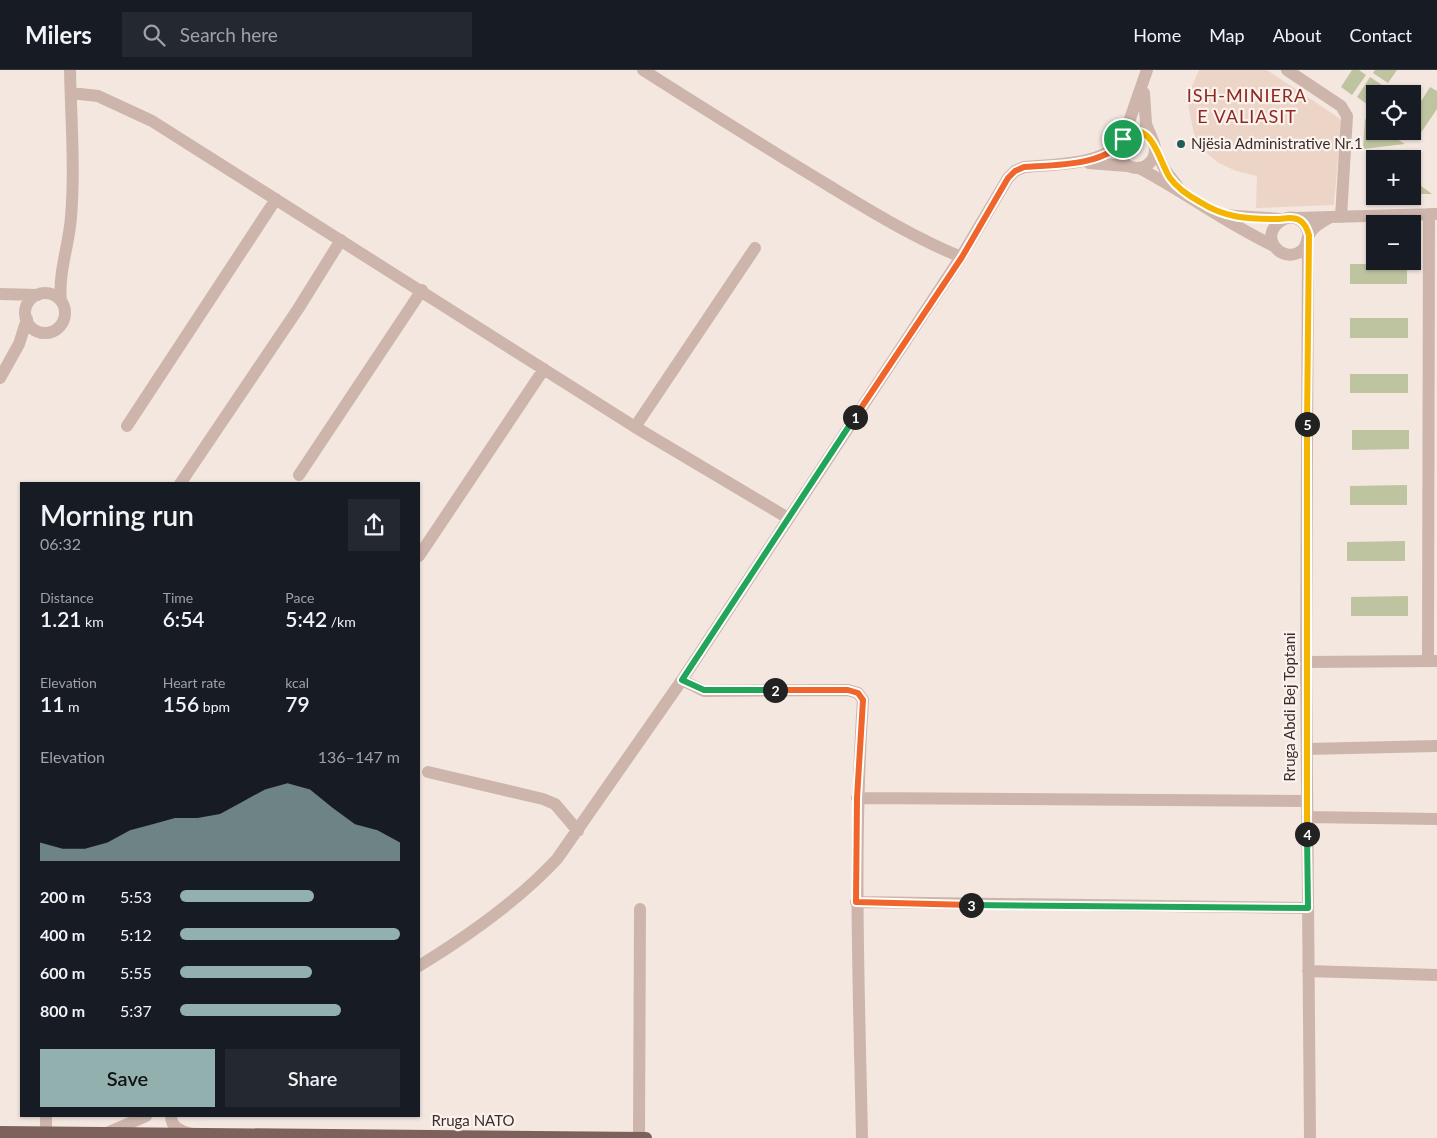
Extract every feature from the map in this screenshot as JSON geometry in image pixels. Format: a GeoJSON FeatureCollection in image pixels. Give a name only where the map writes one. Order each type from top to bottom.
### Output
{"type":"FeatureCollection","features":[{"type":"Feature","properties":{"kind":"main road","name":"Rruga NATO"},"geometry":{"type":"LineString","coordinates":[[0,1132],[77,1136],[103,1134],[192,1134],[646,1138]]}},
{"type":"Feature","properties":{"kind":"street"},"geometry":{"type":"LineString","coordinates":[[3,373],[27,342],[57,329],[64,319],[65,313],[61,301],[62,264],[71,218],[70,70]]}},
{"type":"Feature","properties":{"kind":"street"},"geometry":{"type":"LineString","coordinates":[[643,70],[774,153],[887,221],[932,245],[962,257]]}},
{"type":"Feature","properties":{"kind":"street"},"geometry":{"type":"LineString","coordinates":[[1287,70],[1341,106],[1347,116],[1336,217]]}},
{"type":"Feature","properties":{"kind":"street"},"geometry":{"type":"LineString","coordinates":[[1074,162],[1133,167],[1150,164],[1154,146],[1146,124],[1143,105],[1146,74]]}},
{"type":"Feature","properties":{"kind":"street"},"geometry":{"type":"LineString","coordinates":[[1146,74],[1122,142],[1120,156],[1133,167],[1183,192],[1236,226],[1279,250],[1298,264],[1308,277]]}},
{"type":"Feature","properties":{"kind":"street"},"geometry":{"type":"LineString","coordinates":[[71,93],[98,96],[152,121],[635,426],[788,518]]}},
{"type":"Feature","properties":{"kind":"street"},"geometry":{"type":"LineString","coordinates":[[420,965],[461,940],[540,877],[558,859],[682,680],[962,257],[1008,178],[1015,171],[1024,167],[1097,158],[1111,152],[1128,135],[1139,132],[1150,137],[1171,179],[1183,192]]}},
{"type":"Feature","properties":{"kind":"street"},"geometry":{"type":"LineString","coordinates":[[127,426],[276,199]]}},
{"type":"Feature","properties":{"kind":"street"},"geometry":{"type":"LineString","coordinates":[[1217,214],[1248,218],[1433,214],[1433,661],[1306,662]]}},
{"type":"Feature","properties":{"kind":"street"},"geometry":{"type":"LineString","coordinates":[[1279,250],[1296,254],[1301,251],[1308,238],[1322,222],[1336,217]]}},
{"type":"Feature","properties":{"kind":"street"},"geometry":{"type":"LineString","coordinates":[[1288,218],[1304,224],[1308,238]]}},
{"type":"Feature","properties":{"kind":"street"},"geometry":{"type":"LineString","coordinates":[[1279,250],[1272,234],[1273,228],[1288,218]]}},
{"type":"Feature","properties":{"kind":"street","name":"Rruga Abdi Bej Toptani"},"geometry":{"type":"LineString","coordinates":[[1308,238],[1306,662],[1310,1138]]}},
{"type":"Feature","properties":{"kind":"street"},"geometry":{"type":"LineString","coordinates":[[181,482],[298,310],[341,240]]}},
{"type":"Feature","properties":{"kind":"street"},"geometry":{"type":"LineString","coordinates":[[635,426],[755,248]]}},
{"type":"Feature","properties":{"kind":"street"},"geometry":{"type":"LineString","coordinates":[[3,373],[19,344],[28,303],[42,294],[57,277],[62,264]]}},
{"type":"Feature","properties":{"kind":"street"},"geometry":{"type":"LineString","coordinates":[[299,475],[422,290]]}},
{"type":"Feature","properties":{"kind":"street"},"geometry":{"type":"LineString","coordinates":[[0,294],[51,294],[61,301]]}},
{"type":"Feature","properties":{"kind":"street"},"geometry":{"type":"LineString","coordinates":[[0,294],[18,301],[32,328],[38,332],[51,332]]}},
{"type":"Feature","properties":{"kind":"street"},"geometry":{"type":"LineString","coordinates":[[420,555],[544,369]]}},
{"type":"Feature","properties":{"kind":"street"},"geometry":{"type":"LineString","coordinates":[[682,680],[704,690],[848,690],[858,693],[863,700],[857,798],[856,902],[862,1138]]}},
{"type":"Feature","properties":{"kind":"street"},"geometry":{"type":"LineString","coordinates":[[1307,749],[1437,746]]}},
{"type":"Feature","properties":{"kind":"street"},"geometry":{"type":"LineString","coordinates":[[428,772],[543,799],[555,804],[578,831]]}},
{"type":"Feature","properties":{"kind":"street"},"geometry":{"type":"LineString","coordinates":[[857,798],[1307,801]]}},
{"type":"Feature","properties":{"kind":"street"},"geometry":{"type":"LineString","coordinates":[[1307,818],[1437,819]]}},
{"type":"Feature","properties":{"kind":"street"},"geometry":{"type":"LineString","coordinates":[[856,902],[1308,908]]}},
{"type":"Feature","properties":{"kind":"street"},"geometry":{"type":"LineString","coordinates":[[639,1138],[640,909]]}},
{"type":"Feature","properties":{"kind":"street"},"geometry":{"type":"LineString","coordinates":[[1308,971],[1437,975]]}},
{"type":"Feature","properties":{"kind":"street"},"geometry":{"type":"LineString","coordinates":[[46,1117],[46,1134]]}},
{"type":"Feature","properties":{"kind":"street"},"geometry":{"type":"LineString","coordinates":[[103,1134],[144,1117]]}},
{"type":"Feature","properties":{"kind":"street"},"geometry":{"type":"LineString","coordinates":[[171,1117],[178,1130],[192,1134]]}},
{"type":"Feature","properties":{"kind":"green space"},"geometry":{"type":"Polygon","coordinates":[[[1352,70],[1359,70],[1366,75],[1352,95],[1341,87],[1352,70]]]}},
{"type":"Feature","properties":{"kind":"green space"},"geometry":{"type":"Polygon","coordinates":[[[1375,70],[1397,70],[1388,83],[1373,73],[1375,70]]]}},
{"type":"Feature","properties":{"kind":"green space"},"geometry":{"type":"Polygon","coordinates":[[[1370,77],[1382,85],[1366,85],[1366,103],[1357,97],[1370,77]]]}},
{"type":"Feature","properties":{"kind":"green space"},"geometry":{"type":"Polygon","coordinates":[[[1430,87],[1437,91],[1437,109],[1421,133],[1421,101],[1430,87]]]}},
{"type":"Feature","properties":{"kind":"green space"},"geometry":{"type":"Polygon","coordinates":[[[1365,119],[1366,140],[1399,140],[1405,144],[1363,149],[1365,119]]]}},
{"type":"Feature","properties":{"kind":"green space"},"geometry":{"type":"Polygon","coordinates":[[[1421,186],[1432,194],[1421,194],[1421,186]]]}},
{"type":"Feature","properties":{"kind":"green space"},"geometry":{"type":"Polygon","coordinates":[[[1350,264],[1366,264],[1366,270],[1407,270],[1407,284],[1350,284],[1350,264]]]}},
{"type":"Feature","properties":{"kind":"green space"},"geometry":{"type":"Polygon","coordinates":[[[1350,318],[1408,318],[1408,338],[1350,338],[1350,318]]]}},
{"type":"Feature","properties":{"kind":"green space"},"geometry":{"type":"Polygon","coordinates":[[[1350,374],[1408,374],[1408,393],[1350,393],[1350,374]]]}},
{"type":"Feature","properties":{"kind":"green space"},"geometry":{"type":"Polygon","coordinates":[[[1352,430],[1409,430],[1409,449],[1352,450],[1352,430]]]}},
{"type":"Feature","properties":{"kind":"green space"},"geometry":{"type":"Polygon","coordinates":[[[1407,485],[1407,505],[1350,505],[1350,486],[1407,485]]]}},
{"type":"Feature","properties":{"kind":"green space"},"geometry":{"type":"Polygon","coordinates":[[[1405,541],[1405,561],[1347,561],[1347,542],[1405,541]]]}},
{"type":"Feature","properties":{"kind":"green space"},"geometry":{"type":"Polygon","coordinates":[[[1408,596],[1408,616],[1351,616],[1351,597],[1408,596]]]}},
{"type":"Feature","properties":{"kind":"shaded area"},"geometry":{"type":"Polygon","coordinates":[[[1199,70],[1267,70],[1339,118],[1341,121],[1334,205],[1256,208],[1257,176],[1236,171],[1217,162],[1206,152],[1194,134],[1188,104],[1190,91],[1199,70]]]}},
{"type":"Feature","properties":{"kind":"place","name":"Njësia Administrative Nr.1"},"geometry":{"type":"Point","coordinates":[1181,144]}},
{"type":"Feature","properties":{"kind":"district","name":"ISH-MINIERA E VALIASIT"},"geometry":{"type":"Point","coordinates":[1247,106]}},
{"type":"Feature","properties":{"kind":"route"},"geometry":{"type":"LineString","coordinates":[[1139,132],[1150,137],[1160,161],[1171,179],[1183,192],[1217,214],[1261,219],[1294,218],[1300,220],[1308,229],[1306,662],[1308,908],[960,905],[856,902],[857,798],[863,700],[858,693],[848,690],[704,690],[691,686],[682,680],[962,257],[1008,178],[1015,171],[1024,167],[1097,158],[1111,152],[1123,139],[1128,135],[1139,132]]}}]}
